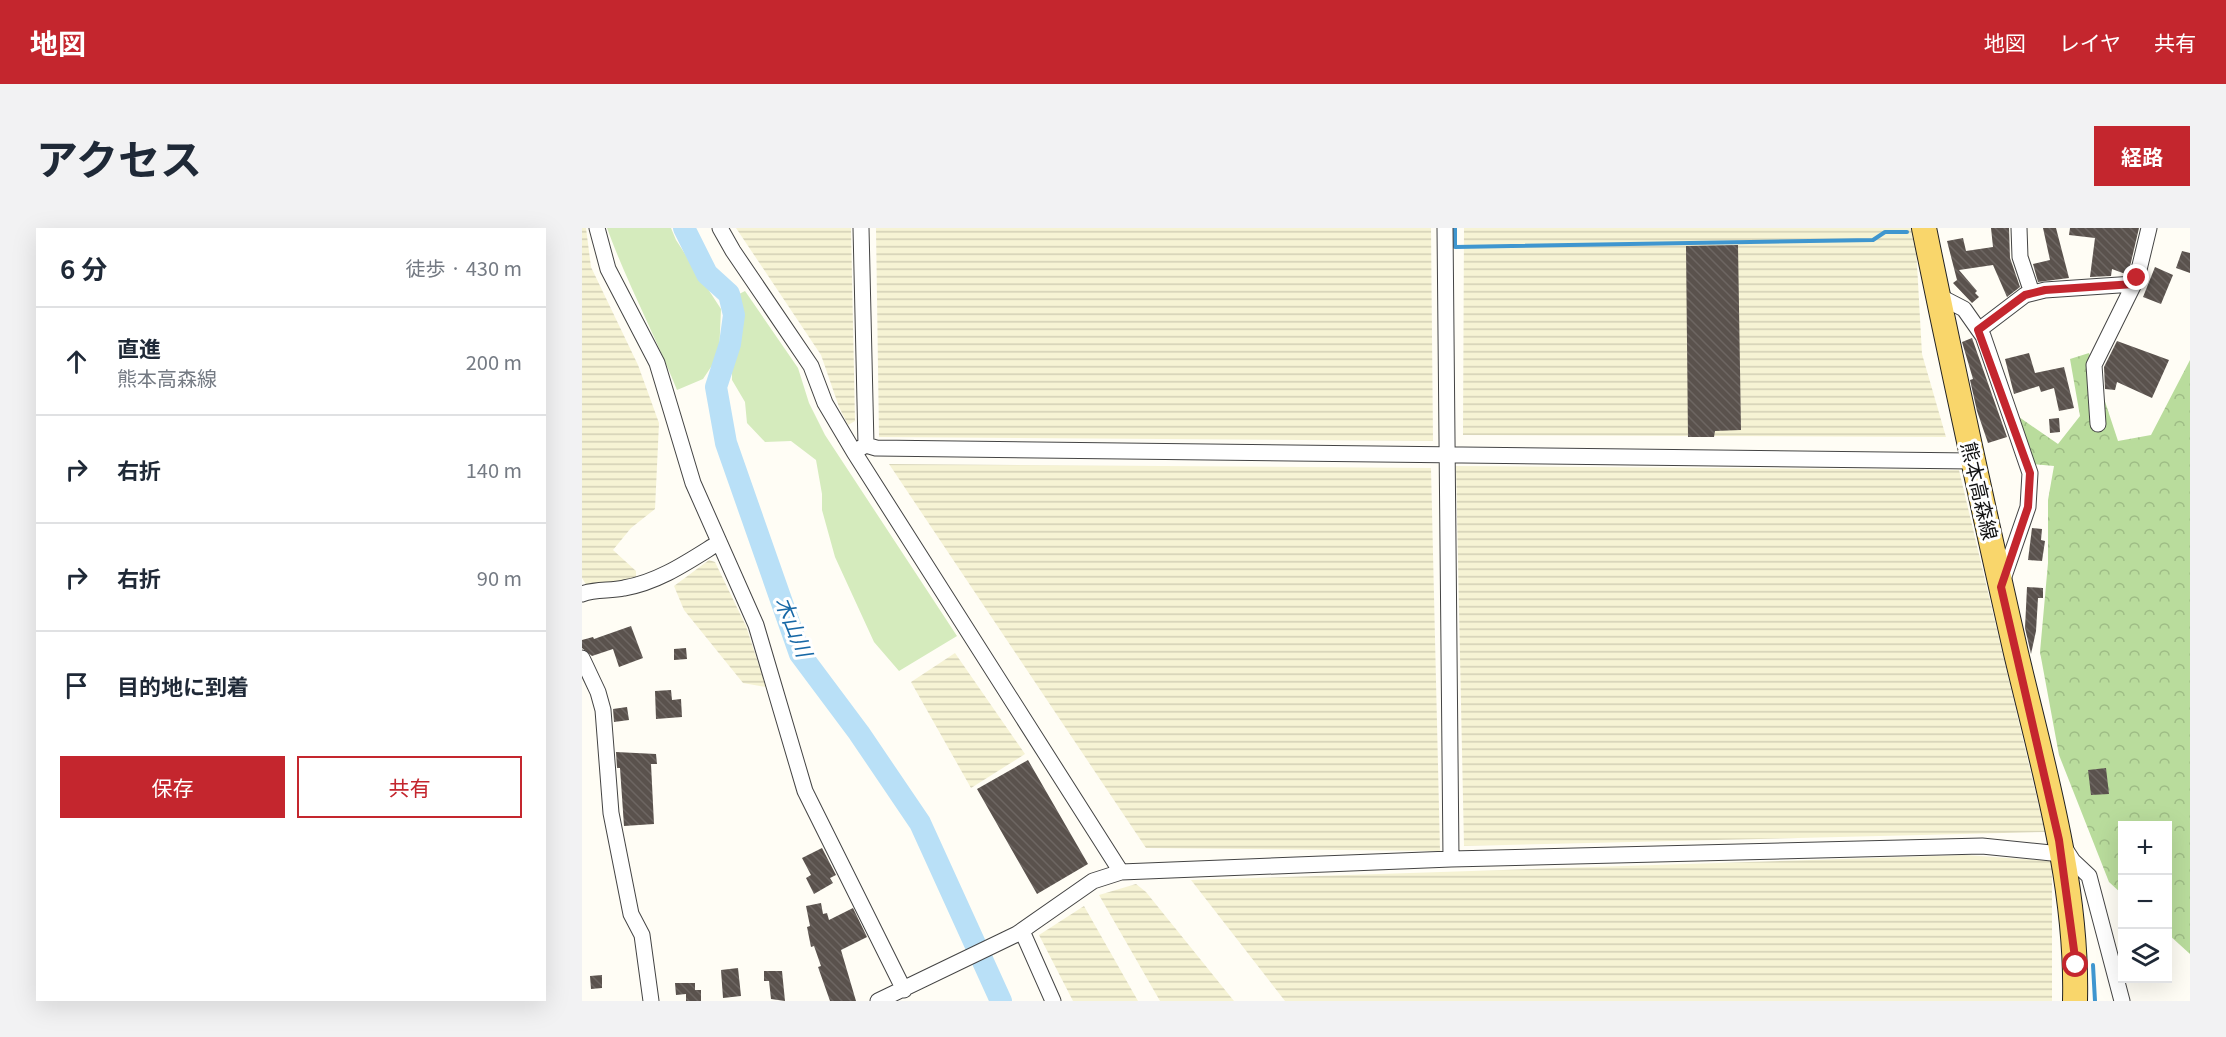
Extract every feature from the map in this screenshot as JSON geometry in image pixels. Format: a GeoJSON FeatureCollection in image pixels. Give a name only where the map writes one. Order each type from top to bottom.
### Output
{"type":"FeatureCollection","features":[{"type":"Feature","properties":{"kind":"main road","name":"熊本高森線"},"geometry":{"type":"LineString","coordinates":[[1924,228],[1972,462],[2060,847],[2076,965],[2075,1001]]}},
{"type":"Feature","properties":{"kind":"street"},"geometry":{"type":"LineString","coordinates":[[597,228],[608,269],[657,363],[693,483],[756,625],[805,791],[906,989]]}},
{"type":"Feature","properties":{"kind":"street"},"geometry":{"type":"LineString","coordinates":[[720,228],[811,366],[825,403],[860,448],[1121,872]]}},
{"type":"Feature","properties":{"kind":"street"},"geometry":{"type":"LineString","coordinates":[[860,448],[861,228]]}},
{"type":"Feature","properties":{"kind":"street"},"geometry":{"type":"LineString","coordinates":[[1445,228],[1451,859]]}},
{"type":"Feature","properties":{"kind":"street"},"geometry":{"type":"LineString","coordinates":[[2019,228],[2020,257],[2032,293]]}},
{"type":"Feature","properties":{"kind":"street"},"geometry":{"type":"LineString","coordinates":[[2098,424],[2094,365],[2134,284],[2149,228]]}},
{"type":"Feature","properties":{"kind":"street"},"geometry":{"type":"LineString","coordinates":[[1978,330],[2025,295],[2134,284]]}},
{"type":"Feature","properties":{"kind":"street"},"geometry":{"type":"LineString","coordinates":[[1937,295],[1964,309],[1978,330],[2030,473],[2028,507],[2001,587]]}},
{"type":"Feature","properties":{"kind":"street"},"geometry":{"type":"LineString","coordinates":[[860,448],[1972,462]]}},
{"type":"Feature","properties":{"kind":"street"},"geometry":{"type":"LineString","coordinates":[[582,594],[625,588],[648,581],[677,569],[718,543]]}},
{"type":"Feature","properties":{"kind":"street"},"geometry":{"type":"LineString","coordinates":[[582,658],[598,692],[603,710],[611,813],[631,914],[642,935],[651,1001]]}},
{"type":"Feature","properties":{"kind":"street"},"geometry":{"type":"LineString","coordinates":[[878,1001],[1020,932],[1093,881],[1121,872],[1451,859],[1982,846],[2060,847],[2090,876],[2122,1001]]}},
{"type":"Feature","properties":{"kind":"street"},"geometry":{"type":"LineString","coordinates":[[1020,932],[1053,1001]]}},
{"type":"Feature","properties":{"kind":"shaded area"},"geometry":{"type":"Polygon","coordinates":[[[582,228],[586,228],[591,267],[638,365],[659,423],[655,509],[631,528],[613,550],[636,571],[636,579],[587,586],[582,578],[582,228]]]}},
{"type":"Feature","properties":{"kind":"shaded area"},"geometry":{"type":"Polygon","coordinates":[[[736,228],[851,228],[855,421],[848,425],[839,407],[821,355],[736,228]]]}},
{"type":"Feature","properties":{"kind":"shaded area"},"geometry":{"type":"Polygon","coordinates":[[[876,228],[1431,228],[1433,441],[879,437],[876,228]]]}},
{"type":"Feature","properties":{"kind":"shaded area"},"geometry":{"type":"Polygon","coordinates":[[[1464,228],[1915,228],[1922,354],[1946,437],[1463,435],[1464,228]]]}},
{"type":"Feature","properties":{"kind":"shaded area"},"geometry":{"type":"Polygon","coordinates":[[[889,464],[1431,468],[1440,851],[1146,848],[889,464]]]}},
{"type":"Feature","properties":{"kind":"shaded area"},"geometry":{"type":"Polygon","coordinates":[[[1456,466],[1959,470],[2045,832],[1464,846],[1456,466]]]}},
{"type":"Feature","properties":{"kind":"shaded area"},"geometry":{"type":"Polygon","coordinates":[[[709,560],[715,562],[746,626],[766,687],[743,683],[684,610],[674,586],[709,560]]]}},
{"type":"Feature","properties":{"kind":"shaded area"},"geometry":{"type":"Polygon","coordinates":[[[955,653],[1025,754],[971,788],[911,682],[955,653]]]}},
{"type":"Feature","properties":{"kind":"shaded area"},"geometry":{"type":"Polygon","coordinates":[[[1965,855],[2052,861],[2052,1001],[1285,1001],[1191,880],[1965,855]]]}},
{"type":"Feature","properties":{"kind":"shaded area"},"geometry":{"type":"Polygon","coordinates":[[[1136,884],[1146,892],[1234,1001],[1160,1001],[1099,895],[1136,884]]]}},
{"type":"Feature","properties":{"kind":"shaded area"},"geometry":{"type":"Polygon","coordinates":[[[1084,906],[1138,1001],[1073,1001],[1039,935],[1084,906]]]}},
{"type":"Feature","properties":{"kind":"green space"},"geometry":{"type":"Polygon","coordinates":[[[607,228],[671,228],[676,240],[721,309],[719,355],[703,379],[677,390],[607,228]]]}},
{"type":"Feature","properties":{"kind":"green space"},"geometry":{"type":"Polygon","coordinates":[[[745,291],[798,368],[809,403],[825,435],[957,636],[899,671],[874,642],[835,557],[822,510],[822,494],[816,460],[791,441],[765,442],[747,423],[745,402],[732,380],[732,359],[741,333],[739,294],[745,291]]]}},
{"type":"Feature","properties":{"kind":"green space"},"geometry":{"type":"Polygon","coordinates":[[[2089,353],[2118,441],[2151,435],[2190,360],[2190,954],[2172,938],[2172,821],[2118,821],[2118,890],[2109,882],[2059,755],[2040,652],[2048,563],[2048,500],[2054,466],[2031,464],[2019,417],[2058,444],[2080,416],[2070,359],[2089,353]]]}},
{"type":"Feature","properties":{"kind":"building"},"geometry":{"type":"Polygon","coordinates":[[[1991,228],[2009,228],[2010,258],[2020,287],[2007,297],[1993,265],[1959,270],[1977,291],[1975,293],[1979,297],[1972,303],[1953,283],[1957,280],[1947,241],[1963,238],[1966,251],[1993,247],[1991,228]]]}},
{"type":"Feature","properties":{"kind":"building"},"geometry":{"type":"Polygon","coordinates":[[[2043,228],[2056,228],[2069,278],[2038,282],[2033,264],[2050,260],[2043,228]]]}},
{"type":"Feature","properties":{"kind":"building"},"geometry":{"type":"Polygon","coordinates":[[[2070,228],[2139,228],[2128,275],[2112,269],[2111,276],[2090,277],[2095,238],[2069,235],[2070,228]]]}},
{"type":"Feature","properties":{"kind":"building"},"geometry":{"type":"Polygon","coordinates":[[[1738,245],[1741,430],[1715,431],[1714,437],[1688,437],[1686,246],[1738,245]]]}},
{"type":"Feature","properties":{"kind":"building"},"geometry":{"type":"Polygon","coordinates":[[[2182,251],[2190,253],[2190,273],[2176,268],[2182,251]]]}},
{"type":"Feature","properties":{"kind":"building"},"geometry":{"type":"Polygon","coordinates":[[[2155,267],[2173,275],[2161,304],[2143,297],[2155,267]]]}},
{"type":"Feature","properties":{"kind":"building"},"geometry":{"type":"Polygon","coordinates":[[[1972,338],[2007,437],[1988,443],[1977,411],[1970,380],[1973,379],[1962,342],[1972,338]]]}},
{"type":"Feature","properties":{"kind":"building"},"geometry":{"type":"Polygon","coordinates":[[[2117,341],[2169,360],[2152,398],[2117,382],[2115,390],[2105,389],[2104,367],[2117,341]]]}},
{"type":"Feature","properties":{"kind":"building"},"geometry":{"type":"Polygon","coordinates":[[[2029,353],[2035,373],[2064,367],[2074,408],[2059,411],[2054,388],[2041,392],[2039,386],[2014,394],[2005,359],[2029,353]]]}},
{"type":"Feature","properties":{"kind":"building"},"geometry":{"type":"Polygon","coordinates":[[[2059,418],[2060,432],[2050,433],[2049,419],[2059,418]]]}},
{"type":"Feature","properties":{"kind":"building"},"geometry":{"type":"Polygon","coordinates":[[[2032,528],[2042,529],[2041,540],[2045,541],[2042,561],[2028,560],[2032,528]]]}},
{"type":"Feature","properties":{"kind":"building"},"geometry":{"type":"Polygon","coordinates":[[[2027,587],[2043,588],[2043,598],[2038,598],[2036,631],[2031,654],[2025,628],[2027,587]]]}},
{"type":"Feature","properties":{"kind":"building"},"geometry":{"type":"Polygon","coordinates":[[[631,626],[643,658],[619,667],[613,649],[592,656],[582,648],[582,640],[593,637],[594,639],[631,626]]]}},
{"type":"Feature","properties":{"kind":"building"},"geometry":{"type":"Polygon","coordinates":[[[686,648],[687,659],[674,660],[674,649],[686,648]]]}},
{"type":"Feature","properties":{"kind":"building"},"geometry":{"type":"Polygon","coordinates":[[[671,690],[672,700],[681,699],[682,717],[656,719],[655,691],[671,690]]]}},
{"type":"Feature","properties":{"kind":"building"},"geometry":{"type":"Polygon","coordinates":[[[627,707],[629,720],[614,722],[613,709],[627,707]]]}},
{"type":"Feature","properties":{"kind":"building"},"geometry":{"type":"Polygon","coordinates":[[[616,752],[656,754],[657,764],[651,764],[654,824],[624,826],[620,768],[617,768],[616,752]]]}},
{"type":"Feature","properties":{"kind":"building"},"geometry":{"type":"Polygon","coordinates":[[[1028,760],[1088,864],[1037,894],[977,789],[1028,760]]]}},
{"type":"Feature","properties":{"kind":"building"},"geometry":{"type":"Polygon","coordinates":[[[2106,768],[2109,794],[2091,795],[2088,770],[2106,768]]]}},
{"type":"Feature","properties":{"kind":"building"},"geometry":{"type":"Polygon","coordinates":[[[822,848],[836,875],[830,878],[833,883],[814,894],[806,878],[811,875],[802,858],[822,848]]]}},
{"type":"Feature","properties":{"kind":"building"},"geometry":{"type":"Polygon","coordinates":[[[821,903],[823,914],[827,913],[829,920],[853,908],[867,937],[841,950],[856,1001],[830,1001],[818,967],[821,966],[814,946],[811,947],[807,927],[810,926],[806,906],[821,903]]]}},
{"type":"Feature","properties":{"kind":"building"},"geometry":{"type":"Polygon","coordinates":[[[738,968],[741,996],[723,998],[721,970],[738,968]]]}},
{"type":"Feature","properties":{"kind":"building"},"geometry":{"type":"Polygon","coordinates":[[[764,971],[782,971],[785,1001],[771,999],[769,981],[764,981],[764,971]]]}},
{"type":"Feature","properties":{"kind":"building"},"geometry":{"type":"Polygon","coordinates":[[[602,975],[602,988],[591,989],[590,976],[602,975]]]}},
{"type":"Feature","properties":{"kind":"building"},"geometry":{"type":"Polygon","coordinates":[[[675,983],[695,983],[695,990],[701,990],[701,1001],[686,1001],[686,994],[676,995],[675,983]]]}},
{"type":"Feature","properties":{"kind":"waterway","name":"木山川"},"geometry":{"type":"LineString","coordinates":[[684,228],[707,274],[729,294],[734,315],[730,344],[716,387],[726,443],[800,654],[859,733],[920,823],[1001,1001]]}},
{"type":"Feature","properties":{"kind":"waterway"},"geometry":{"type":"LineString","coordinates":[[1455,228],[1455,247],[1873,240],[1885,232],[1907,232]]}},
{"type":"Feature","properties":{"kind":"waterway"},"geometry":{"type":"LineString","coordinates":[[2093,965],[2095,1001]]}},
{"type":"Feature","properties":{"kind":"route"},"geometry":{"type":"LineString","coordinates":[[2076,965],[2059,840],[2001,587],[2028,507],[2030,473],[1983,336],[1978,330],[2025,295],[2045,290],[2134,284],[2137,278]]}}]}
